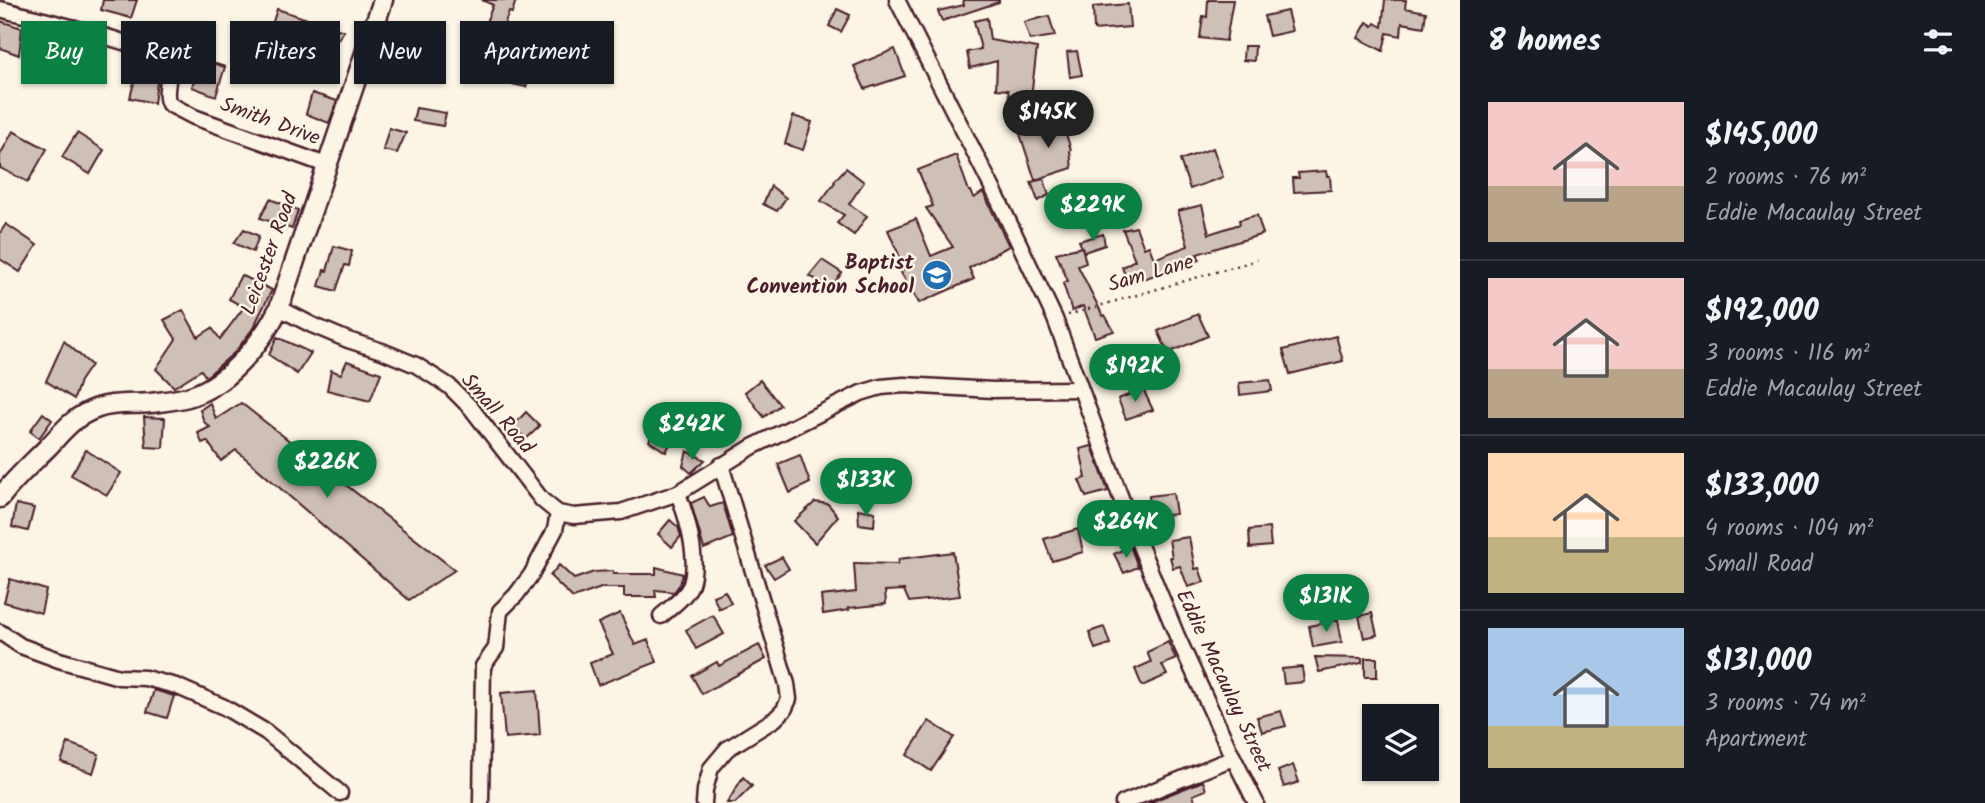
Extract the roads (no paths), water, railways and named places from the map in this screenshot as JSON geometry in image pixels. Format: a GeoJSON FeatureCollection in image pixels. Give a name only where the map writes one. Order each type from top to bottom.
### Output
{"type":"FeatureCollection","features":[{"type":"Feature","properties":{"kind":"street","name":"Leicester Road"},"geometry":{"type":"LineString","coordinates":[[0,498],[25,467],[71,421],[97,408],[193,396],[210,387],[257,345],[279,309],[383,0]]}},
{"type":"Feature","properties":{"kind":"street","name":"Eddie Macaulay Street"},"geometry":{"type":"LineString","coordinates":[[897,0],[998,199],[1055,319],[1125,509],[1177,636],[1256,803]]}},
{"type":"Feature","properties":{"kind":"street","name":"Smith Drive"},"geometry":{"type":"LineString","coordinates":[[0,9],[65,24],[163,58],[168,68],[166,96],[169,104],[194,117],[326,165]]}},
{"type":"Feature","properties":{"kind":"street","name":"Small Road"},"geometry":{"type":"LineString","coordinates":[[279,309],[348,340],[416,365],[449,386],[471,408],[542,500],[558,513]]}},
{"type":"Feature","properties":{"kind":"street"},"geometry":{"type":"LineString","coordinates":[[481,803],[482,666],[496,648],[500,611],[531,575],[555,530],[558,513],[574,516],[621,512],[678,493],[764,441],[861,393],[881,387],[904,385],[993,390],[1080,389]]}},
{"type":"Feature","properties":{"kind":"street"},"geometry":{"type":"LineString","coordinates":[[704,803],[711,768],[727,749],[775,719],[784,710],[789,699],[787,684],[721,466]]}},
{"type":"Feature","properties":{"kind":"street"},"geometry":{"type":"LineString","coordinates":[[661,616],[683,597],[690,585],[693,570],[690,533],[678,493]]}},
{"type":"Feature","properties":{"kind":"street"},"geometry":{"type":"LineString","coordinates":[[0,632],[21,646],[59,660],[119,677],[145,678],[176,686],[224,707],[266,732],[340,793]]}},
{"type":"Feature","properties":{"kind":"street"},"geometry":{"type":"LineString","coordinates":[[1123,803],[1233,758]]}},
{"type":"Feature","properties":{"kind":"place","name":"Baptist Convention School"},"geometry":{"type":"Point","coordinates":[937,275]}}]}
